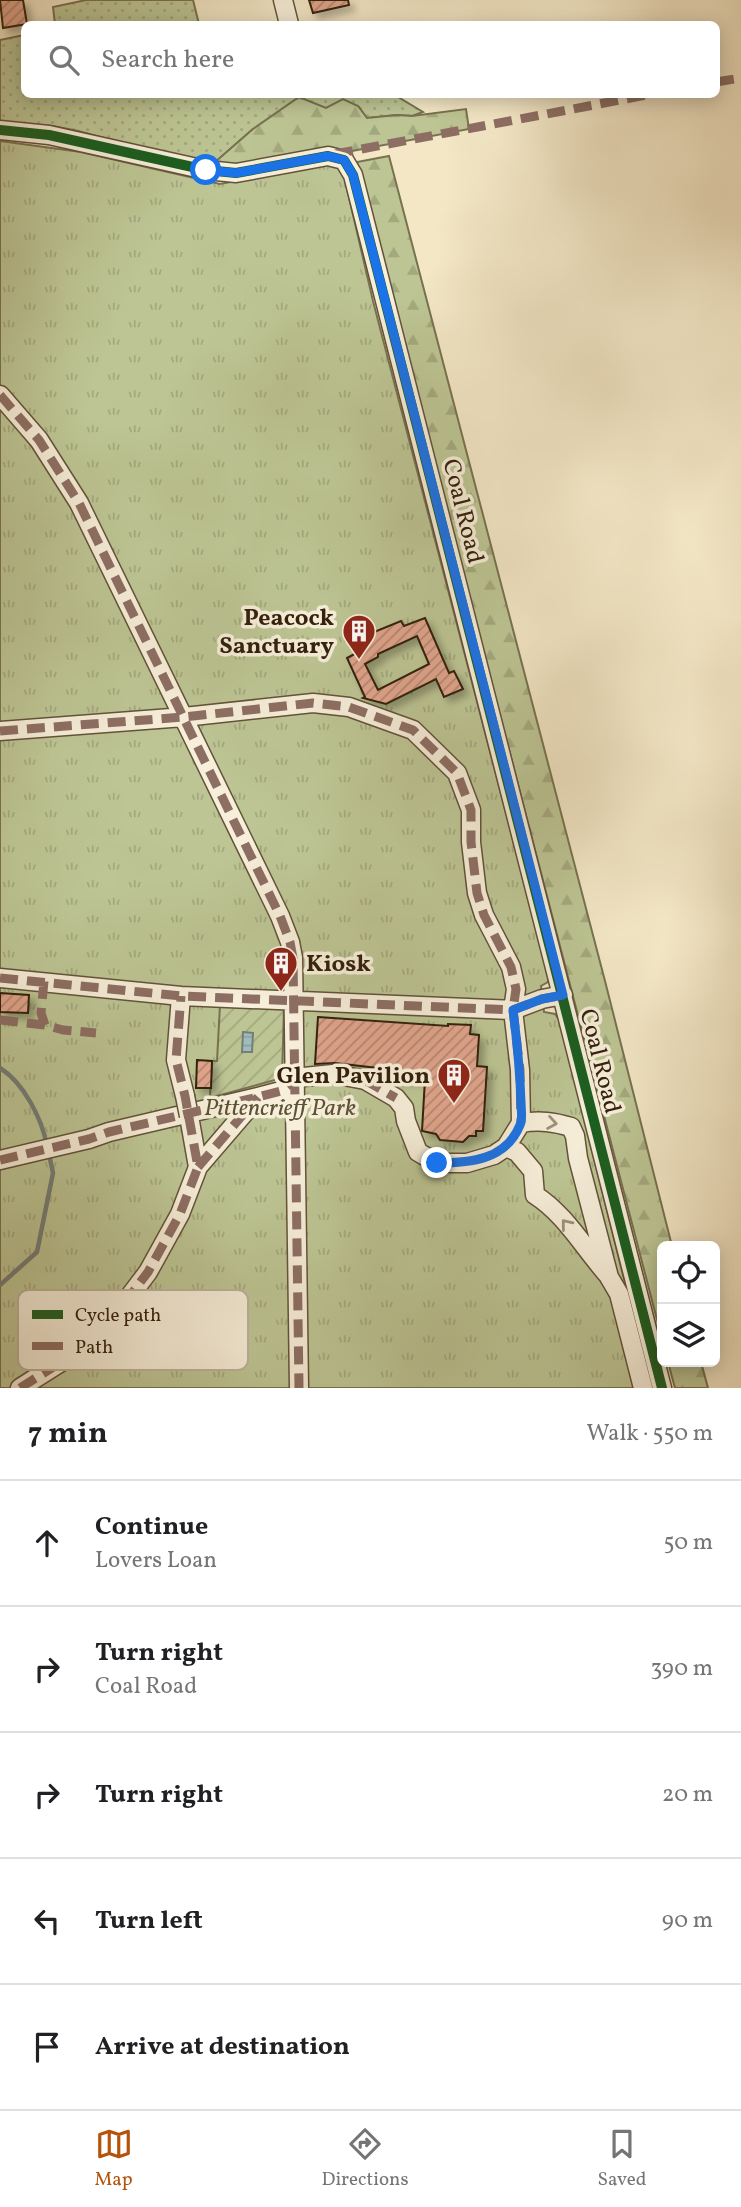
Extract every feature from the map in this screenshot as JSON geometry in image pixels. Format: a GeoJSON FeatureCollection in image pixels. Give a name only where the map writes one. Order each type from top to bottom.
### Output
{"type":"FeatureCollection","features":[{"type":"Feature","properties":{"kind":"street"},"geometry":{"type":"LineString","coordinates":[[283,0],[288,21]]}},
{"type":"Feature","properties":{"kind":"street","name":"Coal Road"},"geometry":{"type":"LineString","coordinates":[[0,130],[49,135],[206,170],[236,173],[328,156],[344,160],[353,175],[662,1388]]}},
{"type":"Feature","properties":{"kind":"street"},"geometry":{"type":"LineString","coordinates":[[0,395],[39,440],[79,503],[280,916],[290,942],[293,958],[299,1388]]}},
{"type":"Feature","properties":{"kind":"street"},"geometry":{"type":"LineString","coordinates":[[0,731],[184,717],[313,703],[349,707],[413,730],[457,773],[471,810],[471,842],[477,893],[484,915],[511,967],[516,989],[513,1010],[520,1070],[522,1123],[506,1147],[494,1155],[467,1163],[437,1163],[418,1152],[404,1108],[396,1098],[365,1080],[333,1074],[304,1077],[293,1081],[281,1091],[3,1159]]}},
{"type":"Feature","properties":{"kind":"street"},"geometry":{"type":"LineString","coordinates":[[0,978],[181,996],[513,1010],[542,999],[563,995]]}},
{"type":"Feature","properties":{"kind":"street"},"geometry":{"type":"LineString","coordinates":[[181,996],[176,1060],[198,1167]]}},
{"type":"Feature","properties":{"kind":"street"},"geometry":{"type":"LineString","coordinates":[[134,1290],[148,1272],[180,1214],[198,1167],[258,1097]]}},
{"type":"Feature","properties":{"kind":"street"},"geometry":{"type":"LineString","coordinates":[[522,1123],[538,1120],[571,1127],[609,1277]]}},
{"type":"Feature","properties":{"kind":"street"},"geometry":{"type":"LineString","coordinates":[[506,1147],[517,1152],[533,1171],[535,1195],[547,1203],[609,1277],[619,1294],[643,1388]]}},
{"type":"Feature","properties":{"kind":"street"},"geometry":{"type":"LineString","coordinates":[[20,1388],[48,1370]]}},
{"type":"Feature","properties":{"kind":"green space"},"geometry":{"type":"Polygon","coordinates":[[[86,0],[193,0],[198,21],[55,21],[53,7],[86,0]]]}},
{"type":"Feature","properties":{"kind":"green space"},"geometry":{"type":"Polygon","coordinates":[[[21,36],[21,98],[400,98],[423,112],[412,116],[367,118],[358,106],[326,108],[253,129],[212,165],[193,162],[78,131],[53,126],[0,123],[0,40],[21,36]]]}},
{"type":"Feature","properties":{"kind":"green space"},"geometry":{"type":"Polygon","coordinates":[[[301,98],[326,108],[343,99],[358,106],[367,118],[466,109],[469,129],[236,173],[206,170],[253,129],[301,98]]]}},
{"type":"Feature","properties":{"kind":"green space","name":"Pittencrieff Park"},"geometry":{"type":"Polygon","coordinates":[[[0,141],[81,152],[220,184],[330,163],[338,167],[344,176],[373,301],[548,975],[548,982],[541,986],[544,1012],[555,1014],[560,1021],[651,1388],[0,1388],[0,141]]]}},
{"type":"Feature","properties":{"kind":"green space"},"geometry":{"type":"Polygon","coordinates":[[[389,156],[605,981],[671,1241],[657,1241],[657,1320],[358,168],[357,162],[389,156]]]}},
{"type":"Feature","properties":{"kind":"green space"},"geometry":{"type":"Polygon","coordinates":[[[220,1005],[284,1008],[282,1078],[210,1096],[212,1061],[217,1061],[220,1005]]]}},
{"type":"Feature","properties":{"kind":"green space"},"geometry":{"type":"Polygon","coordinates":[[[669,1367],[702,1367],[708,1388],[675,1388],[669,1367]]]}},
{"type":"Feature","properties":{"kind":"water"},"geometry":{"type":"Polygon","coordinates":[[[243,1032],[253,1033],[252,1052],[242,1052],[243,1032]]]}},
{"type":"Feature","properties":{"kind":"building"},"geometry":{"type":"Polygon","coordinates":[[[0,0],[23,0],[26,21],[21,21],[21,25],[3,28],[0,0]]]}},
{"type":"Feature","properties":{"kind":"building"},"geometry":{"type":"Polygon","coordinates":[[[309,0],[348,0],[349,5],[313,13],[309,0]]]}},
{"type":"Feature","properties":{"kind":"building","name":"Peacock Sanctuary"},"geometry":{"type":"Polygon","coordinates":[[[425,618],[449,673],[454,671],[463,689],[444,697],[436,679],[386,704],[363,698],[365,697],[347,658],[362,650],[357,639],[401,621],[404,626],[425,618]],[[417,636],[378,654],[378,657],[365,664],[378,690],[429,664],[417,636]]]}},
{"type":"Feature","properties":{"kind":"building"},"geometry":{"type":"Polygon","coordinates":[[[0,993],[29,995],[28,1013],[0,1012],[0,993]]]}},
{"type":"Feature","properties":{"kind":"building","name":"Glen Pavilion"},"geometry":{"type":"Polygon","coordinates":[[[318,1017],[448,1026],[471,1025],[470,1034],[479,1035],[477,1066],[487,1067],[483,1131],[476,1131],[476,1136],[469,1136],[463,1142],[440,1140],[436,1134],[422,1131],[425,1079],[386,1077],[386,1069],[335,1063],[315,1064],[318,1017]]]}},
{"type":"Feature","properties":{"kind":"building"},"geometry":{"type":"Polygon","coordinates":[[[197,1060],[212,1061],[211,1088],[196,1088],[197,1060]]]}},
{"type":"Feature","properties":{"kind":"waterway"},"geometry":{"type":"LineString","coordinates":[[0,1068],[17,1083],[31,1102],[47,1146]]}},
{"type":"Feature","properties":{"kind":"waterway"},"geometry":{"type":"LineString","coordinates":[[0,1285],[37,1252],[53,1173],[49,1154]]}},
{"type":"Feature","properties":{"kind":"marked path"},"geometry":{"type":"LineString","coordinates":[[720,81],[741,78]]}},
{"type":"Feature","properties":{"kind":"marked path"},"geometry":{"type":"LineString","coordinates":[[335,154],[631,98]]}},
{"type":"Feature","properties":{"kind":"marked path"},"geometry":{"type":"LineString","coordinates":[[0,395],[39,440],[79,503],[280,916],[290,942],[293,958],[299,1388]]}},
{"type":"Feature","properties":{"kind":"marked path"},"geometry":{"type":"LineString","coordinates":[[0,731],[184,717],[313,703],[349,707],[413,730],[457,773],[471,810],[471,842],[477,893],[484,915],[511,967],[516,989],[513,1010],[520,1070],[521,1123]]}},
{"type":"Feature","properties":{"kind":"marked path"},"geometry":{"type":"LineString","coordinates":[[0,978],[181,996],[513,1010],[542,999],[563,995]]}},
{"type":"Feature","properties":{"kind":"marked path"},"geometry":{"type":"LineString","coordinates":[[44,981],[41,1013],[45,1025],[63,1030],[96,1033]]}},
{"type":"Feature","properties":{"kind":"marked path"},"geometry":{"type":"LineString","coordinates":[[134,1290],[148,1272],[180,1214],[198,1167],[176,1060],[181,996]]}},
{"type":"Feature","properties":{"kind":"marked path"},"geometry":{"type":"LineString","coordinates":[[0,1020],[45,1025]]}},
{"type":"Feature","properties":{"kind":"marked path"},"geometry":{"type":"LineString","coordinates":[[0,1160],[281,1091],[293,1081],[304,1077],[333,1074],[365,1080],[396,1098]]}},
{"type":"Feature","properties":{"kind":"marked path"},"geometry":{"type":"LineString","coordinates":[[198,1167],[258,1097]]}},
{"type":"Feature","properties":{"kind":"marked path"},"geometry":{"type":"LineString","coordinates":[[20,1388],[48,1370]]}},
{"type":"Feature","properties":{"kind":"cycle path"},"geometry":{"type":"LineString","coordinates":[[0,130],[49,135],[206,170],[236,173],[328,156],[344,160],[353,175],[662,1388]]}},
{"type":"Feature","properties":{"kind":"place","name":"Peacock Sanctuary"},"geometry":{"type":"Point","coordinates":[359,661]}},
{"type":"Feature","properties":{"kind":"place","name":"Kiosk"},"geometry":{"type":"Point","coordinates":[281,993]}},
{"type":"Feature","properties":{"kind":"place","name":"Glen Pavilion"},"geometry":{"type":"Point","coordinates":[454,1105]}},
{"type":"Feature","properties":{"kind":"route"},"geometry":{"type":"LineString","coordinates":[[206,170],[236,173],[328,156],[344,160],[353,175],[563,995],[542,999],[513,1010],[520,1070],[522,1123],[506,1147],[494,1155],[467,1163],[437,1163]]}}]}
